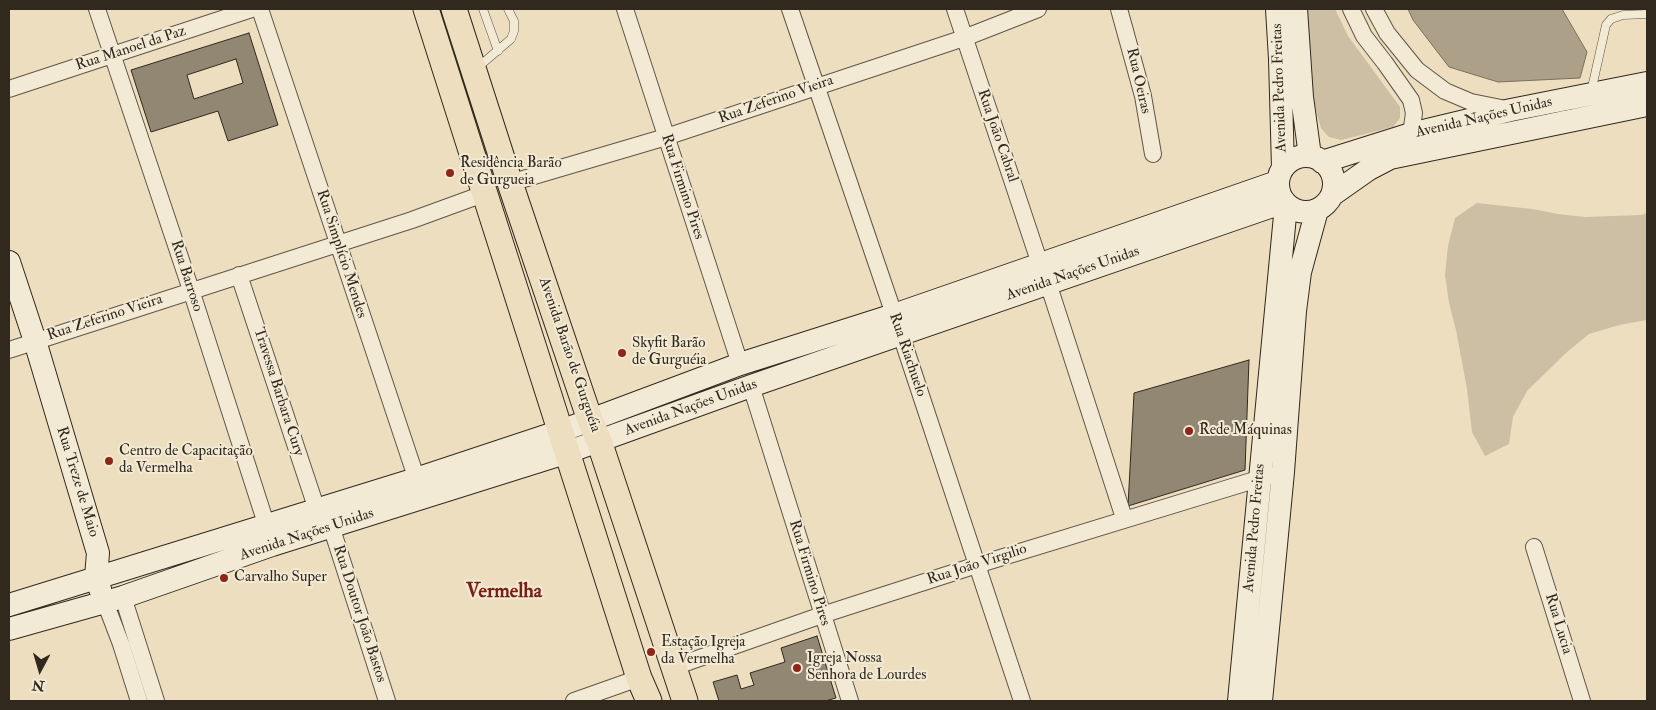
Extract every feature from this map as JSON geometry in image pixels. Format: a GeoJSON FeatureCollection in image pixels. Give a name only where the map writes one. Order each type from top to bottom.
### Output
{"type":"FeatureCollection","features":[{"type":"Feature","properties":{"kind":"main road","name":"Avenida Barão de Gurguéia"},"geometry":{"type":"LineString","coordinates":[[426,9],[639,678],[649,701]]}},
{"type":"Feature","properties":{"kind":"main road","name":"Avenida Barão de Gurguéia"},"geometry":{"type":"LineString","coordinates":[[454,9],[510,183],[685,701]]}},
{"type":"Feature","properties":{"kind":"street","name":"Rua Barroso"},"geometry":{"type":"LineString","coordinates":[[96,9],[191,290],[270,535]]}},
{"type":"Feature","properties":{"kind":"street","name":"Rua Manoel da Paz"},"geometry":{"type":"LineString","coordinates":[[9,89],[252,9]]}},
{"type":"Feature","properties":{"kind":"street","name":"Rua Simplício Mendes"},"geometry":{"type":"LineString","coordinates":[[260,9],[420,489]]}},
{"type":"Feature","properties":{"kind":"street","name":"Rua Firmino Pires"},"geometry":{"type":"LineString","coordinates":[[625,9],[740,364]]}},
{"type":"Feature","properties":{"kind":"street","name":"Rua Riachuelo"},"geometry":{"type":"LineString","coordinates":[[790,9],[1022,701]]}},
{"type":"Feature","properties":{"kind":"street","name":"Rua João Cabral"},"geometry":{"type":"LineString","coordinates":[[955,9],[1124,518]]}},
{"type":"Feature","properties":{"kind":"street","name":"Rua Zeferino Vieira"},"geometry":{"type":"LineString","coordinates":[[510,183],[666,137],[964,38],[1038,9]]}},
{"type":"Feature","properties":{"kind":"street","name":"Rua Oeiras"},"geometry":{"type":"LineString","coordinates":[[1119,9],[1143,96],[1153,154]]}},
{"type":"Feature","properties":{"kind":"street","name":"Avenida Pedro Freitas"},"geometry":{"type":"LineString","coordinates":[[1239,701],[1260,477],[1282,189],[1280,59],[1277,9]]}},
{"type":"Feature","properties":{"kind":"street","name":"Avenida Pedro Freitas"},"geometry":{"type":"LineString","coordinates":[[1296,9],[1302,97],[1316,159]]}},
{"type":"Feature","properties":{"kind":"street"},"geometry":{"type":"LineString","coordinates":[[1351,9],[1364,36],[1411,100],[1414,113],[1411,134]]}},
{"type":"Feature","properties":{"kind":"street"},"geometry":{"type":"LineString","coordinates":[[1374,9],[1387,33],[1417,70],[1446,91],[1471,102],[1511,110]]}},
{"type":"Feature","properties":{"kind":"street","name":"Avenida Nações Unidas"},"geometry":{"type":"LineString","coordinates":[[1316,159],[1511,110],[1647,83]]}},
{"type":"Feature","properties":{"kind":"street","name":"Avenida Nações Unidas"},"geometry":{"type":"LineString","coordinates":[[1324,202],[1369,169],[1390,158],[1647,105]]}},
{"type":"Feature","properties":{"kind":"street"},"geometry":{"type":"LineString","coordinates":[[1294,159],[1316,159],[1329,168],[1334,186],[1324,202],[1309,212],[1300,212],[1282,189],[1294,159]]}},
{"type":"Feature","properties":{"kind":"street","name":"Avenida Nações Unidas"},"geometry":{"type":"LineString","coordinates":[[594,431],[751,386],[897,325],[1282,189]]}},
{"type":"Feature","properties":{"kind":"street","name":"Rua Zeferino Vieira"},"geometry":{"type":"LineString","coordinates":[[9,350],[337,244],[486,193]]}},
{"type":"Feature","properties":{"kind":"street","name":"Avenida Pedro Freitas"},"geometry":{"type":"LineString","coordinates":[[1261,701],[1295,311],[1300,272],[1324,202]]}},
{"type":"Feature","properties":{"kind":"street","name":"Rua Treze de Maio"},"geometry":{"type":"LineString","coordinates":[[9,262],[35,341],[98,554],[106,574]]}},
{"type":"Feature","properties":{"kind":"street","name":"Travessa Barbara Cury"},"geometry":{"type":"LineString","coordinates":[[239,275],[324,518]]}},
{"type":"Feature","properties":{"kind":"street","name":"Avenida Nações Unidas"},"geometry":{"type":"LineString","coordinates":[[9,605],[106,574],[270,535],[420,489],[594,431],[740,364],[897,325]]}},
{"type":"Feature","properties":{"kind":"street","name":"Rua Firmino Pires"},"geometry":{"type":"LineString","coordinates":[[751,386],[850,701]]}},
{"type":"Feature","properties":{"kind":"street","name":"Rua João Virgilio"},"geometry":{"type":"LineString","coordinates":[[674,667],[822,615],[977,565],[1124,518],[1282,472]]}},
{"type":"Feature","properties":{"kind":"street","name":"Rua Doutor João Bastos"},"geometry":{"type":"LineString","coordinates":[[324,518],[387,701]]}},
{"type":"Feature","properties":{"kind":"street","name":"Avenida Nações Unidas"},"geometry":{"type":"LineString","coordinates":[[9,629],[114,600],[270,535]]}},
{"type":"Feature","properties":{"kind":"street","name":"Rua Lucia"},"geometry":{"type":"LineString","coordinates":[[1534,547],[1582,701]]}},
{"type":"Feature","properties":{"kind":"street"},"geometry":{"type":"LineString","coordinates":[[106,574],[114,600],[156,701]]}},
{"type":"Feature","properties":{"kind":"street"},"geometry":{"type":"LineString","coordinates":[[114,600],[121,644],[139,701]]}},
{"type":"Feature","properties":{"kind":"street"},"geometry":{"type":"LineString","coordinates":[[574,701],[639,678]]}},
{"type":"Feature","properties":{"kind":"lane"},"geometry":{"type":"LineString","coordinates":[[483,9],[498,51]]}},
{"type":"Feature","properties":{"kind":"lane"},"geometry":{"type":"LineString","coordinates":[[474,71],[512,39],[514,21],[508,9]]}},
{"type":"Feature","properties":{"kind":"lane"},"geometry":{"type":"LineString","coordinates":[[1591,94],[1606,25],[1611,19],[1623,15],[1647,14]]}},
{"type":"Feature","properties":{"kind":"shaded area"},"geometry":{"type":"Polygon","coordinates":[[[1307,9],[1335,9],[1348,36],[1400,107],[1400,118],[1393,127],[1341,140],[1329,137],[1321,128],[1312,98],[1307,9]]]}},
{"type":"Feature","properties":{"kind":"shaded area"},"geometry":{"type":"Polygon","coordinates":[[[1408,9],[1562,9],[1587,52],[1580,78],[1498,82],[1449,67],[1413,20],[1408,9]]]}},
{"type":"Feature","properties":{"kind":"shaded area"},"geometry":{"type":"Polygon","coordinates":[[[1477,203],[1585,217],[1641,215],[1647,213],[1647,320],[1619,325],[1589,334],[1567,352],[1527,391],[1513,417],[1509,444],[1485,456],[1472,432],[1467,389],[1445,275],[1448,246],[1455,218],[1477,203]]]}},
{"type":"Feature","properties":{"kind":"building"},"geometry":{"type":"Polygon","coordinates":[[[249,33],[278,125],[228,141],[218,111],[151,132],[131,70],[249,33]],[[236,59],[187,75],[194,99],[243,83],[236,59]]]}},
{"type":"Feature","properties":{"kind":"building","name":"Rede Máquinas"},"geometry":{"type":"Polygon","coordinates":[[[1249,360],[1245,470],[1128,506],[1134,393],[1249,360]]]}},
{"type":"Feature","properties":{"kind":"building","name":"Igreja Nossa Senhora de Lourdes"},"geometry":{"type":"Polygon","coordinates":[[[817,636],[836,698],[825,701],[719,701],[713,682],[737,675],[741,689],[754,685],[750,673],[785,662],[781,648],[817,636]]]}},
{"type":"Feature","properties":{"kind":"place","name":"Residência Barão de Gurgueia"},"geometry":{"type":"Point","coordinates":[450,173]}},
{"type":"Feature","properties":{"kind":"place","name":"Skyfit Barão de Gurguéia"},"geometry":{"type":"Point","coordinates":[622,353]}},
{"type":"Feature","properties":{"kind":"place","name":"Rede Máquinas"},"geometry":{"type":"Point","coordinates":[1189,431]}},
{"type":"Feature","properties":{"kind":"place","name":"Centro de Capacitação da Vermelha"},"geometry":{"type":"Point","coordinates":[109,461]}},
{"type":"Feature","properties":{"kind":"place","name":"Carvalho Super"},"geometry":{"type":"Point","coordinates":[224,578]}},
{"type":"Feature","properties":{"kind":"place","name":"Estação Igreja da Vermelha"},"geometry":{"type":"Point","coordinates":[651,652]}},
{"type":"Feature","properties":{"kind":"place","name":"Igreja Nossa Senhora de Lourdes"},"geometry":{"type":"Point","coordinates":[797,668]}},
{"type":"Feature","properties":{"kind":"district","name":"Vermelha"},"geometry":{"type":"Point","coordinates":[504,593]}}]}
